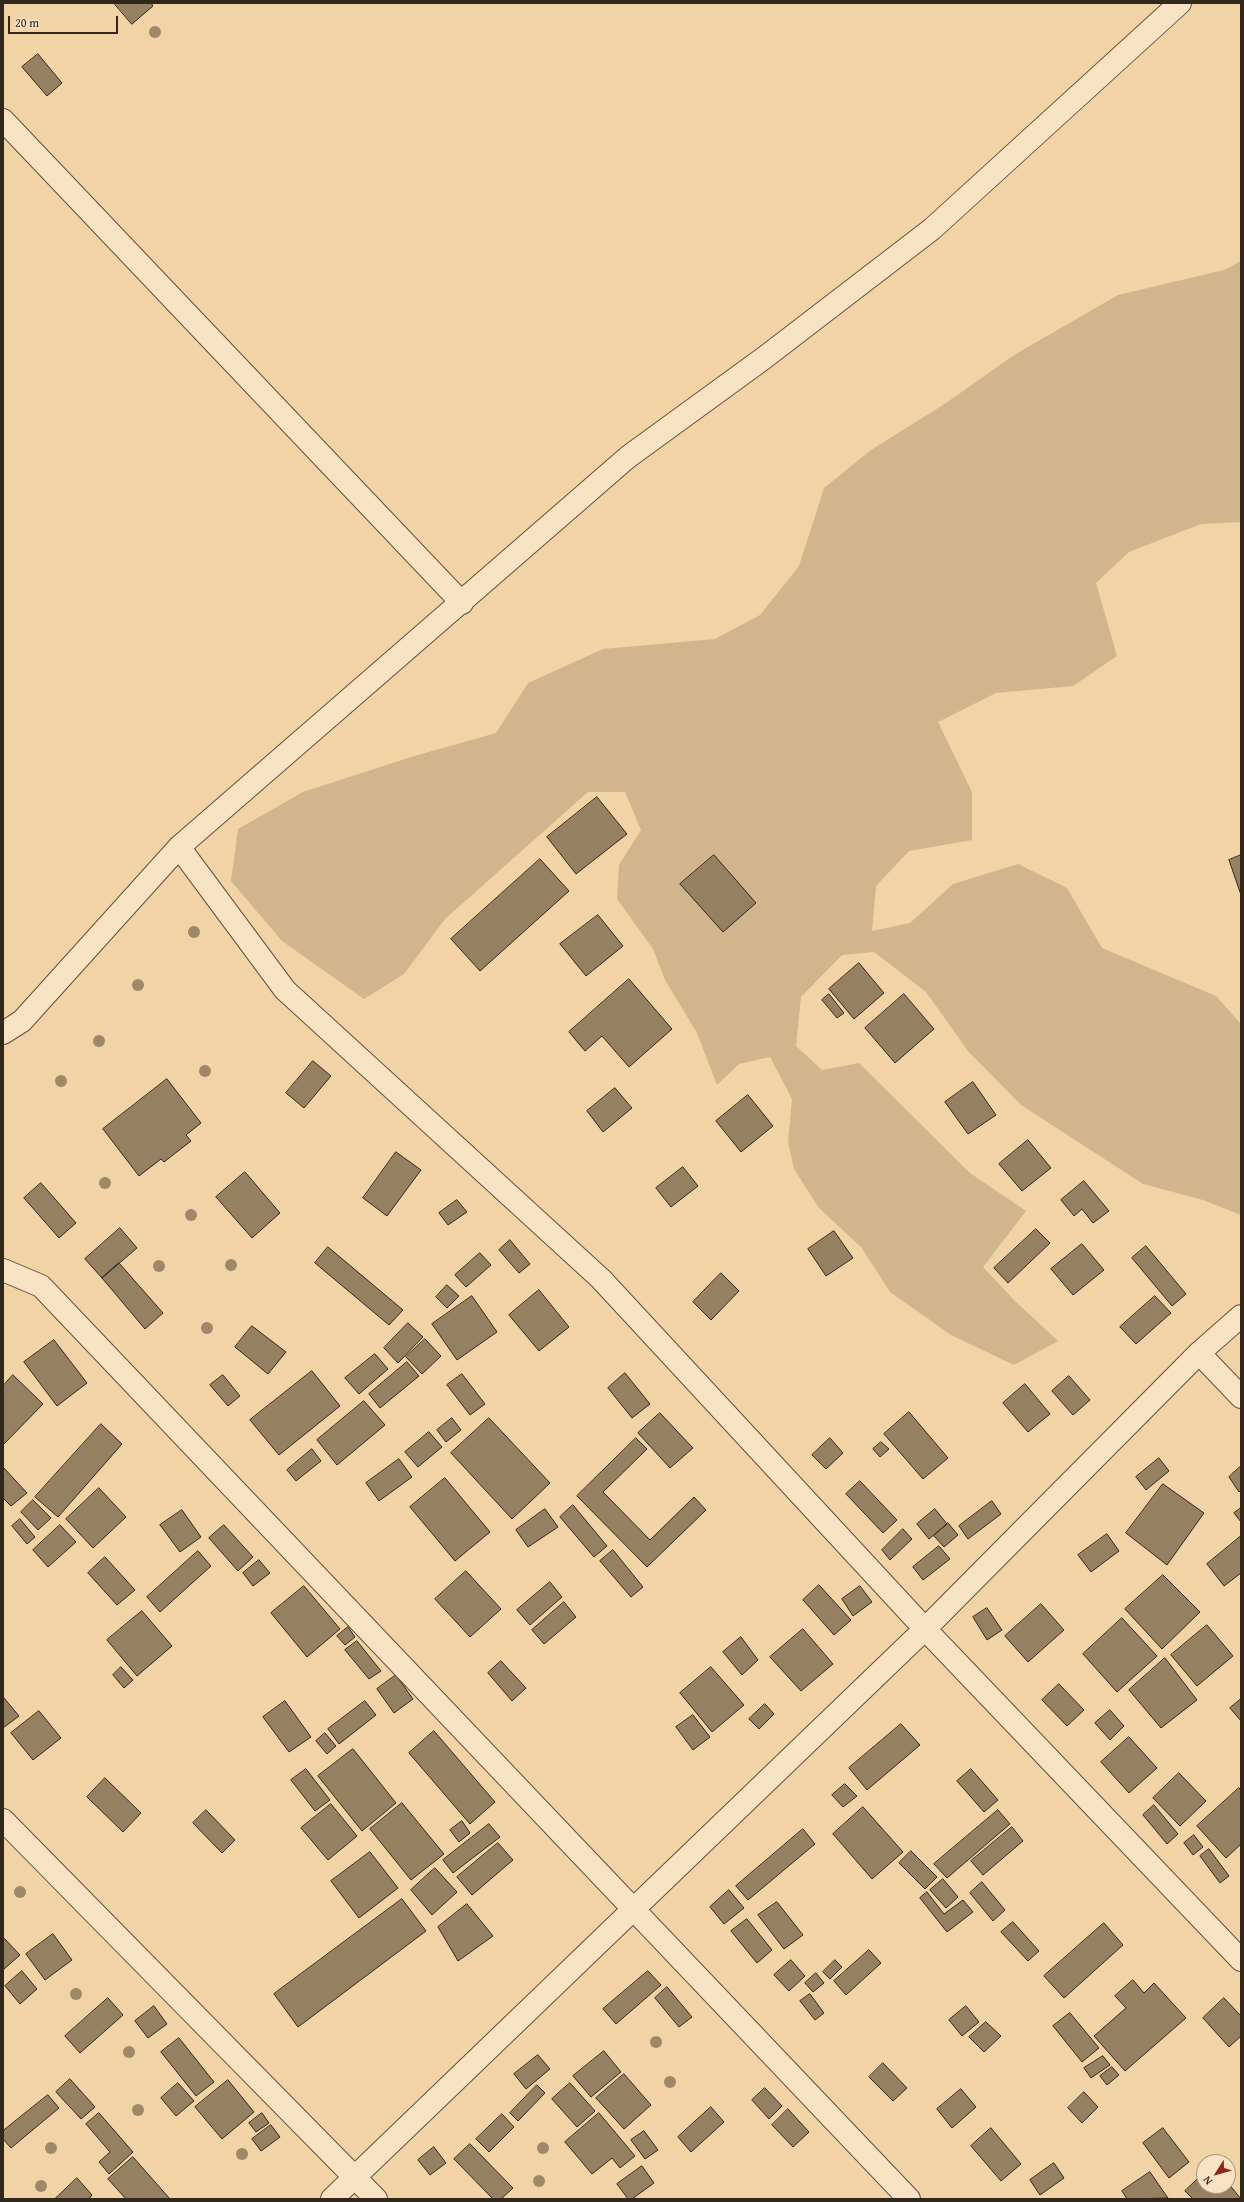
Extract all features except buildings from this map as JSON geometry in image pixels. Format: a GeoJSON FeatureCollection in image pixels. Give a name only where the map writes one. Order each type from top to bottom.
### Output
{"type":"FeatureCollection","features":[{"type":"Feature","properties":{"kind":"street"},"geometry":{"type":"LineString","coordinates":[[3,1033],[22,1021],[179,847],[462,603],[628,457],[764,358],[932,229],[1180,3]]}},
{"type":"Feature","properties":{"kind":"street"},"geometry":{"type":"LineString","coordinates":[[3,120],[462,603]]}},
{"type":"Feature","properties":{"kind":"street"},"geometry":{"type":"LineString","coordinates":[[179,847],[285,990],[601,1279],[925,1629],[1241,1960]]}},
{"type":"Feature","properties":{"kind":"street"},"geometry":{"type":"LineString","coordinates":[[3,1270],[41,1286],[632,1910],[910,2199]]}},
{"type":"Feature","properties":{"kind":"street"},"geometry":{"type":"LineString","coordinates":[[332,2199],[925,1629],[1199,1353],[1241,1316]]}},
{"type":"Feature","properties":{"kind":"street"},"geometry":{"type":"LineString","coordinates":[[1199,1353],[1241,1397]]}},
{"type":"Feature","properties":{"kind":"street"},"geometry":{"type":"LineString","coordinates":[[3,1820],[376,2199]]}},
{"type":"Feature","properties":{"kind":"shaded area"},"geometry":{"type":"Polygon","coordinates":[[[1241,261],[1241,522],[1201,524],[1129,552],[1096,583],[1117,656],[1073,686],[996,693],[938,722],[972,792],[972,840],[909,851],[876,886],[872,931],[910,923],[953,884],[1018,864],[1067,888],[1102,948],[1216,996],[1241,1024],[1241,1215],[1203,1200],[1143,1184],[1021,1105],[968,1051],[926,992],[874,952],[842,955],[801,997],[796,1046],[822,1070],[859,1063],[970,1173],[1026,1211],[983,1267],[1015,1301],[1058,1341],[1014,1365],[951,1335],[890,1292],[861,1247],[819,1208],[794,1169],[788,1142],[792,1099],[770,1057],[739,1064],[717,1085],[697,1033],[665,980],[653,949],[617,899],[619,865],[641,830],[625,792],[588,792],[445,919],[404,974],[364,999],[282,941],[231,881],[238,829],[303,792],[411,757],[496,733],[528,683],[603,649],[715,639],[760,615],[799,566],[824,488],[871,450],[946,403],[1014,355],[1118,295],[1224,270],[1241,261]]]}}]}
